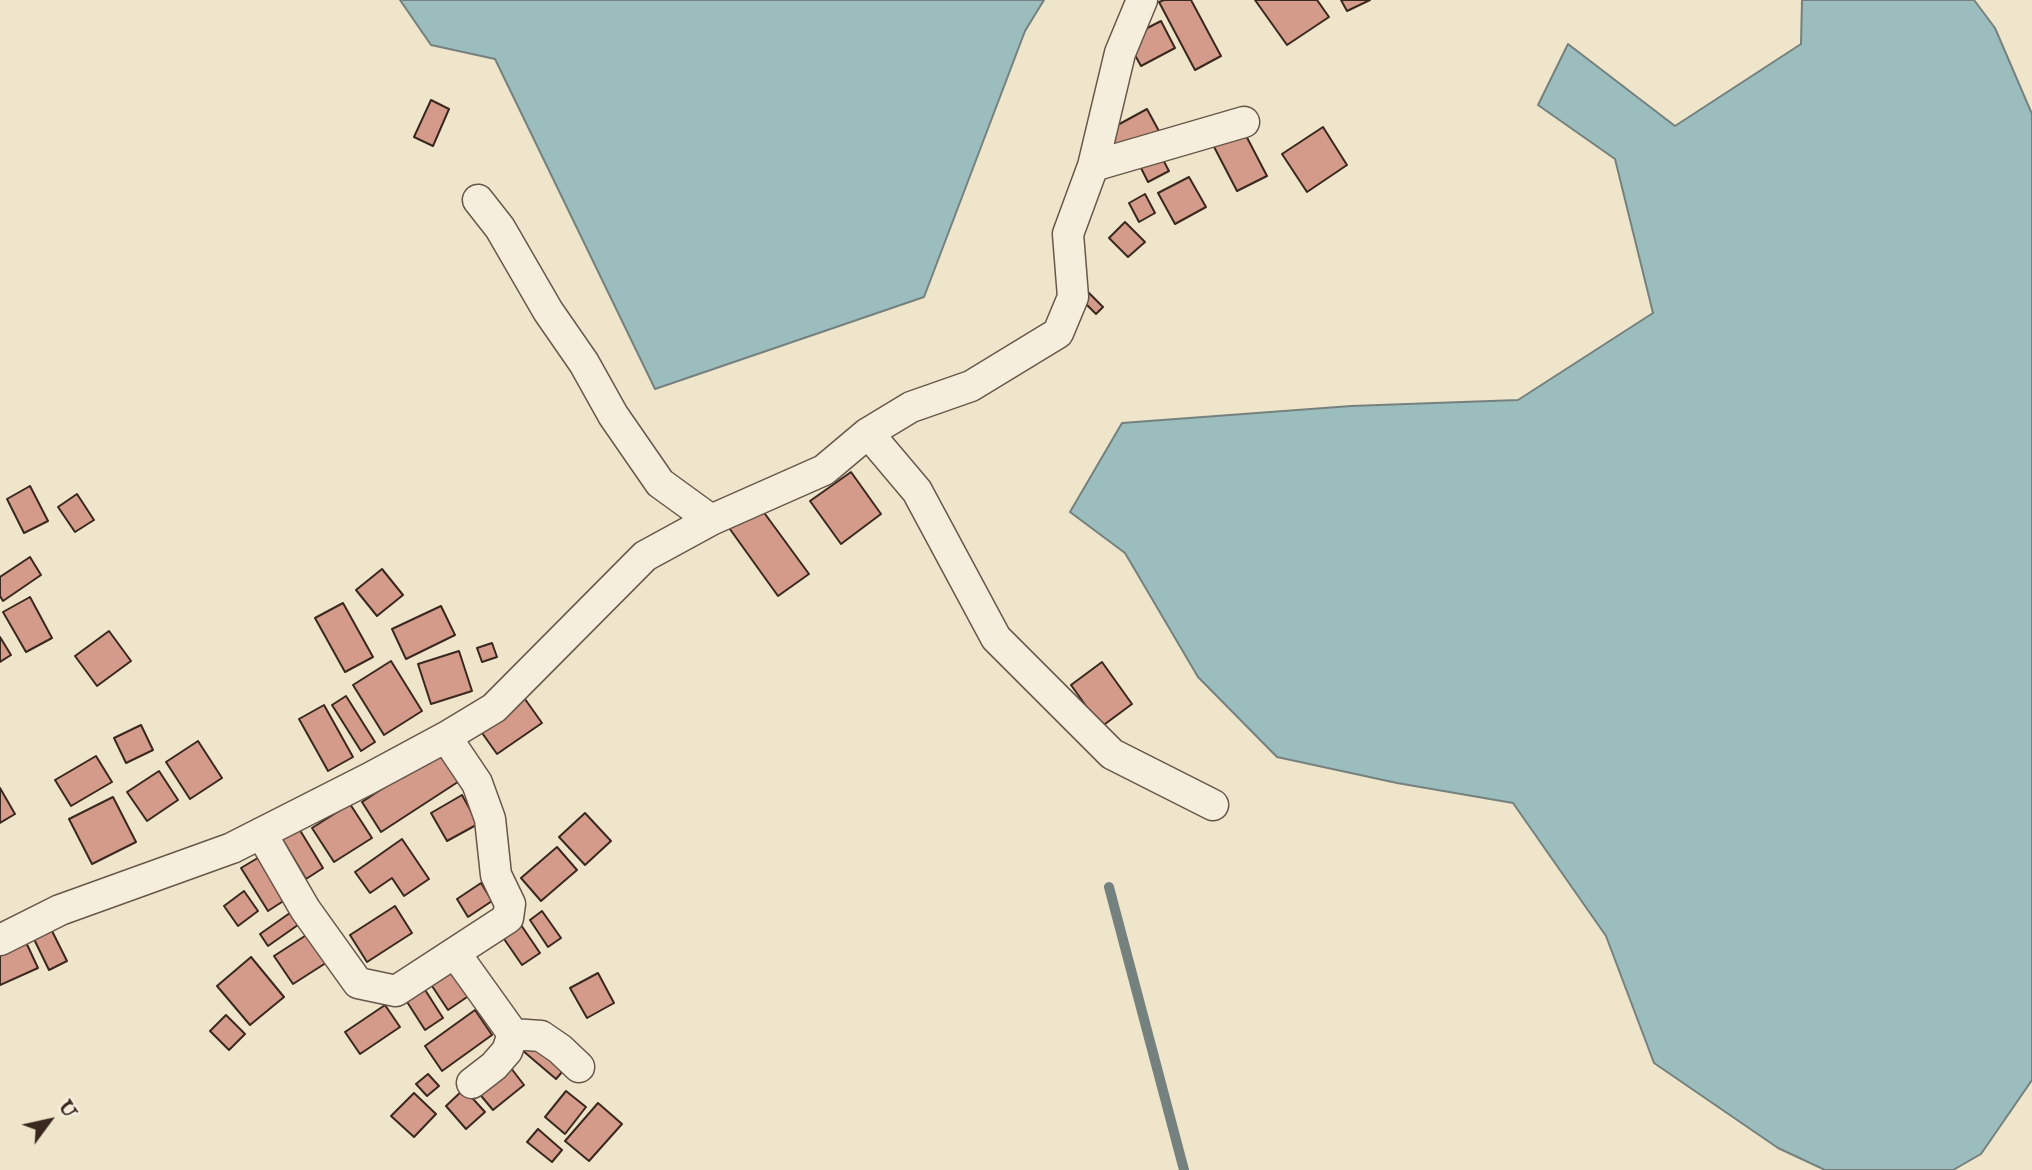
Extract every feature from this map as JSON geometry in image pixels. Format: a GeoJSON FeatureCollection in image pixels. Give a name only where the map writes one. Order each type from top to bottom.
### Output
{"type":"FeatureCollection","features":[{"type":"Feature","properties":{"kind":"street"},"geometry":{"type":"LineString","coordinates":[[0,940],[60,910],[232,848],[446,737],[494,708],[645,556],[711,520],[824,470],[868,433],[911,407],[971,386],[1058,333],[1073,297],[1068,234],[1093,166],[1120,53],[1142,0]]}},
{"type":"Feature","properties":{"kind":"street"},"geometry":{"type":"LineString","coordinates":[[1093,166],[1244,122]]}},
{"type":"Feature","properties":{"kind":"street"},"geometry":{"type":"LineString","coordinates":[[478,200],[500,228],[613,415],[660,484],[711,520]]}},
{"type":"Feature","properties":{"kind":"street"},"geometry":{"type":"LineString","coordinates":[[868,433],[917,491],[996,638],[1112,754],[1213,805]]}},
{"type":"Feature","properties":{"kind":"street"},"geometry":{"type":"LineString","coordinates":[[261,833],[305,909],[358,983],[396,991],[508,918],[510,904],[496,875],[490,819],[477,783],[446,737]]}},
{"type":"Feature","properties":{"kind":"street"},"geometry":{"type":"LineString","coordinates":[[455,953],[513,1034]]}},
{"type":"Feature","properties":{"kind":"street"},"geometry":{"type":"LineString","coordinates":[[513,1034],[541,1036],[579,1067]]}},
{"type":"Feature","properties":{"kind":"street"},"geometry":{"type":"LineString","coordinates":[[472,1083],[501,1059],[513,1034]]}},
{"type":"Feature","properties":{"kind":"water"},"geometry":{"type":"Polygon","coordinates":[[[400,0],[1044,0],[1025,31],[924,297],[655,389],[495,59],[431,45],[400,0]]]}},
{"type":"Feature","properties":{"kind":"water"},"geometry":{"type":"Polygon","coordinates":[[[1802,0],[1974,0],[1995,28],[2032,114],[2032,1080],[1981,1154],[1953,1170],[1825,1170],[1778,1148],[1654,1063],[1606,936],[1513,803],[1397,783],[1277,757],[1198,677],[1125,553],[1070,512],[1122,423],[1351,406],[1518,400],[1653,313],[1615,159],[1538,105],[1568,44],[1675,126],[1801,44],[1802,0]]]}},
{"type":"Feature","properties":{"kind":"building"},"geometry":{"type":"Polygon","coordinates":[[[1191,0],[1221,56],[1195,70],[1159,2],[1191,0]]]}},
{"type":"Feature","properties":{"kind":"building"},"geometry":{"type":"Polygon","coordinates":[[[1255,0],[1317,0],[1329,17],[1287,45],[1255,0]]]}},
{"type":"Feature","properties":{"kind":"building"},"geometry":{"type":"Polygon","coordinates":[[[1341,0],[1370,0],[1347,11],[1341,0]]]}},
{"type":"Feature","properties":{"kind":"building"},"geometry":{"type":"Polygon","coordinates":[[[1161,21],[1175,48],[1141,66],[1126,39],[1161,21]]]}},
{"type":"Feature","properties":{"kind":"building"},"geometry":{"type":"Polygon","coordinates":[[[431,100],[449,109],[433,146],[414,137],[431,100]]]}},
{"type":"Feature","properties":{"kind":"building"},"geometry":{"type":"Polygon","coordinates":[[[1147,109],[1160,133],[1116,157],[1103,133],[1147,109]]]}},
{"type":"Feature","properties":{"kind":"building"},"geometry":{"type":"Polygon","coordinates":[[[1241,126],[1267,176],[1237,191],[1211,141],[1241,126]]]}},
{"type":"Feature","properties":{"kind":"building"},"geometry":{"type":"Polygon","coordinates":[[[1323,127],[1347,165],[1307,192],[1282,154],[1323,127]]]}},
{"type":"Feature","properties":{"kind":"building"},"geometry":{"type":"Polygon","coordinates":[[[1161,156],[1169,171],[1148,182],[1140,166],[1161,156]]]}},
{"type":"Feature","properties":{"kind":"building"},"geometry":{"type":"Polygon","coordinates":[[[1189,177],[1206,207],[1175,224],[1158,193],[1189,177]]]}},
{"type":"Feature","properties":{"kind":"building"},"geometry":{"type":"Polygon","coordinates":[[[1145,194],[1155,213],[1139,222],[1129,203],[1145,194]]]}},
{"type":"Feature","properties":{"kind":"building"},"geometry":{"type":"Polygon","coordinates":[[[1125,222],[1145,242],[1128,257],[1109,238],[1125,222]]]}},
{"type":"Feature","properties":{"kind":"building"},"geometry":{"type":"Polygon","coordinates":[[[1082,286],[1103,307],[1096,314],[1075,293],[1082,286]]]}},
{"type":"Feature","properties":{"kind":"building"},"geometry":{"type":"Polygon","coordinates":[[[851,472],[881,514],[841,544],[810,501],[851,472]]]}},
{"type":"Feature","properties":{"kind":"building"},"geometry":{"type":"Polygon","coordinates":[[[30,486],[48,521],[24,533],[7,499],[30,486]]]}},
{"type":"Feature","properties":{"kind":"building"},"geometry":{"type":"Polygon","coordinates":[[[77,494],[94,520],[75,532],[58,507],[77,494]]]}},
{"type":"Feature","properties":{"kind":"building"},"geometry":{"type":"Polygon","coordinates":[[[757,503],[809,574],[778,596],[727,525],[757,503]]]}},
{"type":"Feature","properties":{"kind":"building"},"geometry":{"type":"Polygon","coordinates":[[[30,557],[41,575],[3,601],[0,596],[0,577],[30,557]]]}},
{"type":"Feature","properties":{"kind":"building"},"geometry":{"type":"Polygon","coordinates":[[[382,569],[403,595],[377,616],[356,590],[382,569]]]}},
{"type":"Feature","properties":{"kind":"building"},"geometry":{"type":"Polygon","coordinates":[[[30,597],[52,638],[26,652],[3,612],[30,597]]]}},
{"type":"Feature","properties":{"kind":"building"},"geometry":{"type":"Polygon","coordinates":[[[343,603],[373,657],[345,672],[315,618],[343,603]]]}},
{"type":"Feature","properties":{"kind":"building"},"geometry":{"type":"Polygon","coordinates":[[[441,606],[455,635],[406,659],[392,629],[441,606]]]}},
{"type":"Feature","properties":{"kind":"building"},"geometry":{"type":"Polygon","coordinates":[[[109,631],[131,661],[97,686],[75,656],[109,631]]]}},
{"type":"Feature","properties":{"kind":"building"},"geometry":{"type":"Polygon","coordinates":[[[0,637],[11,655],[0,662],[0,637]]]}},
{"type":"Feature","properties":{"kind":"building"},"geometry":{"type":"Polygon","coordinates":[[[492,643],[497,657],[482,662],[477,648],[492,643]]]}},
{"type":"Feature","properties":{"kind":"building"},"geometry":{"type":"Polygon","coordinates":[[[459,651],[472,691],[431,704],[418,664],[459,651]]]}},
{"type":"Feature","properties":{"kind":"building"},"geometry":{"type":"Polygon","coordinates":[[[391,661],[422,711],[384,735],[353,685],[391,661]]]}},
{"type":"Feature","properties":{"kind":"building"},"geometry":{"type":"Polygon","coordinates":[[[1102,662],[1132,704],[1101,727],[1071,685],[1102,662]]]}},
{"type":"Feature","properties":{"kind":"building"},"geometry":{"type":"Polygon","coordinates":[[[520,692],[542,723],[497,754],[475,723],[520,692]]]}},
{"type":"Feature","properties":{"kind":"building"},"geometry":{"type":"Polygon","coordinates":[[[346,696],[375,742],[361,751],[332,705],[346,696]]]}},
{"type":"Feature","properties":{"kind":"building"},"geometry":{"type":"Polygon","coordinates":[[[324,705],[353,757],[328,771],[299,719],[324,705]]]}},
{"type":"Feature","properties":{"kind":"building"},"geometry":{"type":"Polygon","coordinates":[[[141,725],[153,750],[126,763],[114,738],[141,725]]]}},
{"type":"Feature","properties":{"kind":"building"},"geometry":{"type":"Polygon","coordinates":[[[198,741],[222,778],[190,799],[166,762],[198,741]]]}},
{"type":"Feature","properties":{"kind":"building"},"geometry":{"type":"Polygon","coordinates":[[[444,748],[464,778],[381,832],[362,802],[444,748]]]}},
{"type":"Feature","properties":{"kind":"building"},"geometry":{"type":"Polygon","coordinates":[[[96,756],[112,782],[71,806],[55,780],[96,756]]]}},
{"type":"Feature","properties":{"kind":"building"},"geometry":{"type":"Polygon","coordinates":[[[159,771],[178,800],[147,821],[127,792],[159,771]]]}},
{"type":"Feature","properties":{"kind":"building"},"geometry":{"type":"Polygon","coordinates":[[[0,788],[15,814],[0,823],[0,788]]]}},
{"type":"Feature","properties":{"kind":"building"},"geometry":{"type":"Polygon","coordinates":[[[462,795],[478,824],[447,841],[431,813],[462,795]]]}},
{"type":"Feature","properties":{"kind":"building"},"geometry":{"type":"Polygon","coordinates":[[[113,797],[136,842],[92,864],[69,819],[113,797]]]}},
{"type":"Feature","properties":{"kind":"building"},"geometry":{"type":"Polygon","coordinates":[[[350,804],[372,838],[334,862],[312,828],[350,804]]]}},
{"type":"Feature","properties":{"kind":"building"},"geometry":{"type":"Polygon","coordinates":[[[585,813],[611,841],[585,865],[559,837],[585,813]]]}},
{"type":"Feature","properties":{"kind":"building"},"geometry":{"type":"Polygon","coordinates":[[[298,827],[323,868],[306,879],[281,837],[298,827]]]}},
{"type":"Feature","properties":{"kind":"building"},"geometry":{"type":"Polygon","coordinates":[[[402,839],[429,879],[404,896],[392,878],[370,893],[355,872],[402,839]]]}},
{"type":"Feature","properties":{"kind":"building"},"geometry":{"type":"Polygon","coordinates":[[[557,847],[577,870],[541,901],[521,878],[557,847]]]}},
{"type":"Feature","properties":{"kind":"building"},"geometry":{"type":"Polygon","coordinates":[[[261,856],[288,898],[268,911],[241,868],[261,856]]]}},
{"type":"Feature","properties":{"kind":"building"},"geometry":{"type":"Polygon","coordinates":[[[481,883],[492,901],[468,917],[457,899],[481,883]]]}},
{"type":"Feature","properties":{"kind":"building"},"geometry":{"type":"Polygon","coordinates":[[[244,891],[258,911],[238,926],[224,906],[244,891]]]}},
{"type":"Feature","properties":{"kind":"building"},"geometry":{"type":"Polygon","coordinates":[[[395,906],[412,933],[367,962],[350,935],[395,906]]]}},
{"type":"Feature","properties":{"kind":"building"},"geometry":{"type":"Polygon","coordinates":[[[297,908],[305,920],[268,946],[260,934],[297,908]]]}},
{"type":"Feature","properties":{"kind":"building"},"geometry":{"type":"Polygon","coordinates":[[[542,911],[561,938],[548,947],[530,920],[542,911]]]}},
{"type":"Feature","properties":{"kind":"building"},"geometry":{"type":"Polygon","coordinates":[[[521,925],[540,953],[522,965],[502,936],[521,925]]]}},
{"type":"Feature","properties":{"kind":"building"},"geometry":{"type":"Polygon","coordinates":[[[50,927],[67,961],[49,970],[32,935],[50,927]]]}},
{"type":"Feature","properties":{"kind":"building"},"geometry":{"type":"Polygon","coordinates":[[[311,932],[329,961],[293,984],[274,956],[311,932]]]}},
{"type":"Feature","properties":{"kind":"building"},"geometry":{"type":"Polygon","coordinates":[[[24,938],[38,968],[0,985],[0,948],[24,938]]]}},
{"type":"Feature","properties":{"kind":"building"},"geometry":{"type":"Polygon","coordinates":[[[251,957],[284,997],[250,1025],[217,986],[251,957]]]}},
{"type":"Feature","properties":{"kind":"building"},"geometry":{"type":"Polygon","coordinates":[[[448,962],[470,995],[448,1010],[426,977],[448,962]]]}},
{"type":"Feature","properties":{"kind":"building"},"geometry":{"type":"Polygon","coordinates":[[[598,973],[614,1003],[587,1018],[570,988],[598,973]]]}},
{"type":"Feature","properties":{"kind":"building"},"geometry":{"type":"Polygon","coordinates":[[[420,982],[443,1018],[425,1030],[402,994],[420,982]]]}},
{"type":"Feature","properties":{"kind":"building"},"geometry":{"type":"Polygon","coordinates":[[[385,1005],[400,1027],[360,1054],[345,1032],[385,1005]]]}},
{"type":"Feature","properties":{"kind":"building"},"geometry":{"type":"Polygon","coordinates":[[[475,1010],[492,1035],[442,1071],[425,1046],[475,1010]]]}},
{"type":"Feature","properties":{"kind":"building"},"geometry":{"type":"Polygon","coordinates":[[[226,1015],[245,1034],[229,1050],[210,1031],[226,1015]]]}},
{"type":"Feature","properties":{"kind":"building"},"geometry":{"type":"Polygon","coordinates":[[[534,1036],[568,1065],[556,1079],[522,1050],[534,1036]]]}},
{"type":"Feature","properties":{"kind":"building"},"geometry":{"type":"Polygon","coordinates":[[[504,1059],[524,1085],[493,1110],[472,1085],[504,1059]]]}},
{"type":"Feature","properties":{"kind":"building"},"geometry":{"type":"Polygon","coordinates":[[[428,1074],[439,1086],[427,1096],[416,1084],[428,1074]]]}},
{"type":"Feature","properties":{"kind":"building"},"geometry":{"type":"Polygon","coordinates":[[[464,1089],[485,1112],[466,1129],[446,1106],[464,1089]]]}},
{"type":"Feature","properties":{"kind":"building"},"geometry":{"type":"Polygon","coordinates":[[[566,1091],[586,1107],[565,1134],[545,1117],[566,1091]]]}},
{"type":"Feature","properties":{"kind":"building"},"geometry":{"type":"Polygon","coordinates":[[[414,1093],[436,1114],[414,1137],[391,1116],[414,1093]]]}},
{"type":"Feature","properties":{"kind":"building"},"geometry":{"type":"Polygon","coordinates":[[[598,1103],[622,1124],[589,1161],[565,1141],[598,1103]]]}},
{"type":"Feature","properties":{"kind":"building"},"geometry":{"type":"Polygon","coordinates":[[[538,1129],[562,1150],[552,1162],[527,1142],[538,1129]]]}},
{"type":"Feature","properties":{"kind":"waterway"},"geometry":{"type":"LineString","coordinates":[[1109,887],[1184,1170]]}}]}
